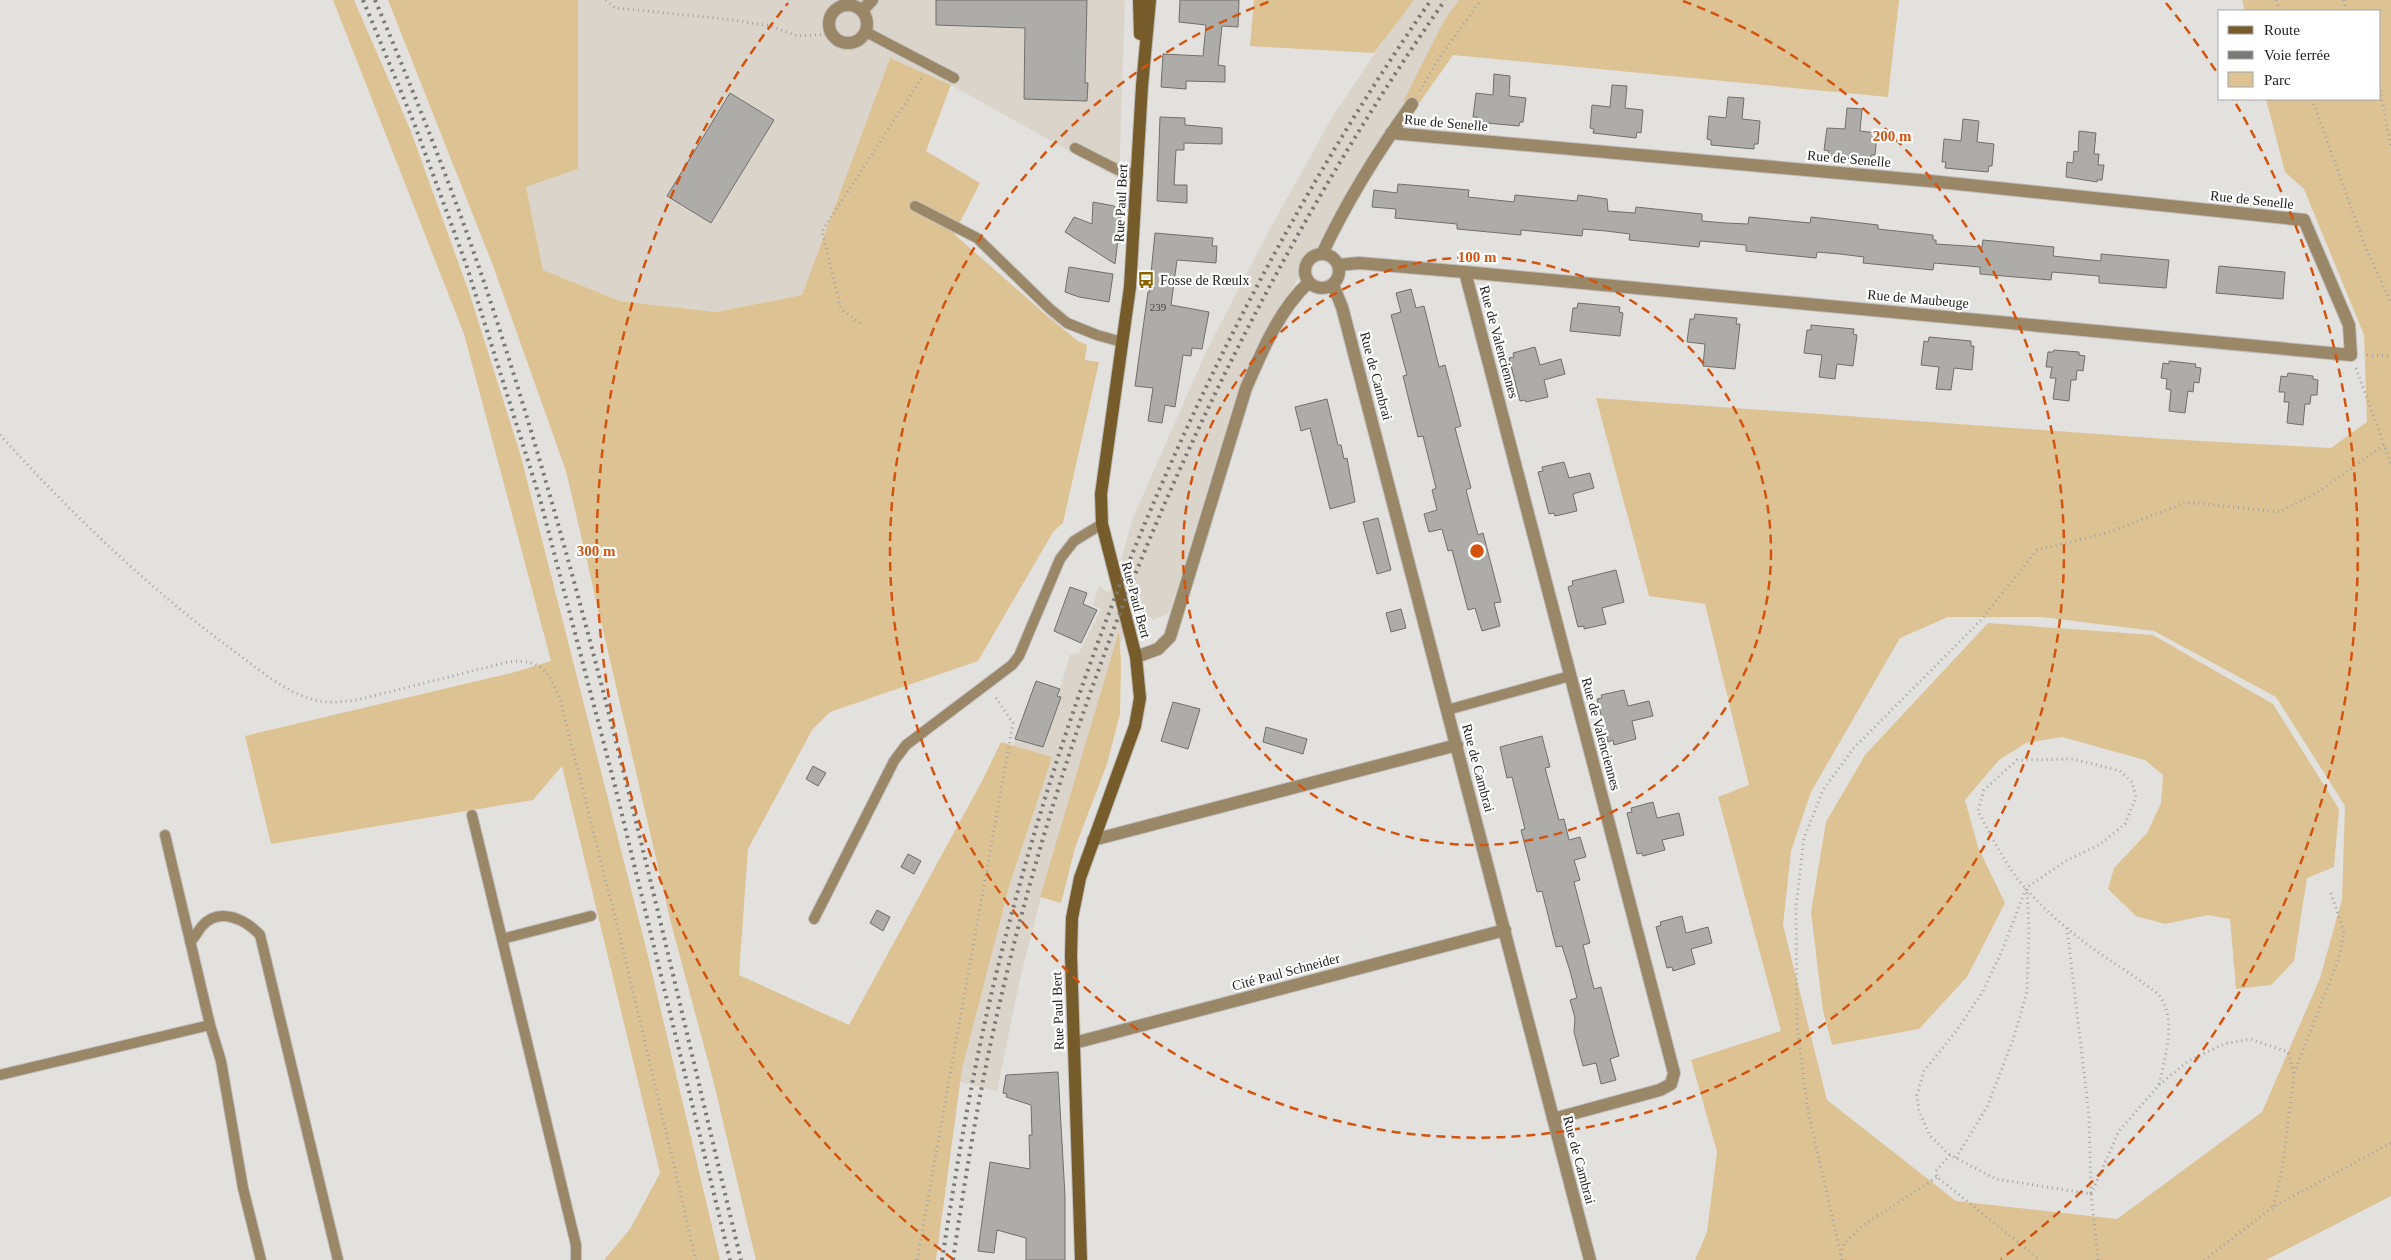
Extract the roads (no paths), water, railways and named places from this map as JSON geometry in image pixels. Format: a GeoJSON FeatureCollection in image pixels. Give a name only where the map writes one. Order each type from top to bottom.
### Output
{"type":"FeatureCollection","features":[{"type":"Feature","properties":{"kind":"street"},"geometry":{"type":"LineString","coordinates":[[862,11],[872,0]]}},
{"type":"Feature","properties":{"kind":"street","name":"Rue Paul Bert"},"geometry":{"type":"LineString","coordinates":[[1139,0],[1142,86]]}},
{"type":"Feature","properties":{"kind":"street","name":"Rue Paul Bert"},"geometry":{"type":"LineString","coordinates":[[1081,1260],[1071,956],[1072,918],[1080,878],[1135,726],[1140,698],[1136,657],[1102,524],[1102,480],[1131,279],[1142,86],[1150,0]]}},
{"type":"Feature","properties":{"kind":"street"},"geometry":{"type":"LineString","coordinates":[[845,6],[857,8],[862,11],[867,21],[866,32],[858,41],[846,43],[835,38],[829,22],[835,11],[845,6]]}},
{"type":"Feature","properties":{"kind":"street","name":"Rue de Senelle"},"geometry":{"type":"LineString","coordinates":[[1322,254],[1337,223],[1391,133],[1412,104]]}},
{"type":"Feature","properties":{"kind":"street","name":"Rue de Senelle"},"geometry":{"type":"LineString","coordinates":[[1391,133],[1930,182],[2304,220],[2349,326],[2351,355]]}},
{"type":"Feature","properties":{"kind":"street"},"geometry":{"type":"LineString","coordinates":[[1322,254],[1330,256],[1339,265],[1340,274],[1333,285],[1321,288],[1309,282],[1305,274],[1306,264],[1313,257],[1322,254]]}},
{"type":"Feature","properties":{"kind":"street","name":"Rue de Maubeuge"},"geometry":{"type":"LineString","coordinates":[[1339,265],[1359,263],[1465,272],[2351,355]]}},
{"type":"Feature","properties":{"kind":"street","name":"Rue de Valenciennes"},"geometry":{"type":"LineString","coordinates":[[1465,272],[1674,1073],[1671,1084],[1660,1090],[1553,1118]]}},
{"type":"Feature","properties":{"kind":"street"},"geometry":{"type":"LineString","coordinates":[[1136,657],[1158,649],[1170,637],[1246,388],[1266,344],[1289,304],[1309,282]]}},
{"type":"Feature","properties":{"kind":"street","name":"Rue de Cambrai"},"geometry":{"type":"LineString","coordinates":[[1333,285],[1342,306],[1590,1260]]}},
{"type":"Feature","properties":{"kind":"street"},"geometry":{"type":"LineString","coordinates":[[1093,840],[1456,745]]}},
{"type":"Feature","properties":{"kind":"street","name":"Cité Paul Schneider"},"geometry":{"type":"LineString","coordinates":[[1074,1043],[1505,930]]}},
{"type":"Feature","properties":{"kind":"lane"},"geometry":{"type":"LineString","coordinates":[[866,32],[954,78]]}},
{"type":"Feature","properties":{"kind":"lane"},"geometry":{"type":"LineString","coordinates":[[1075,148],[1120,171],[1138,174]]}},
{"type":"Feature","properties":{"kind":"lane"},"geometry":{"type":"LineString","coordinates":[[915,206],[977,238],[1050,310],[1067,322],[1097,335],[1122,342]]}},
{"type":"Feature","properties":{"kind":"lane"},"geometry":{"type":"LineString","coordinates":[[814,919],[894,761],[914,739],[1005,672],[1019,656],[1054,569],[1067,548],[1082,534],[1102,524]]}},
{"type":"Feature","properties":{"kind":"lane"},"geometry":{"type":"LineString","coordinates":[[1447,710],[1570,676]]}},
{"type":"Feature","properties":{"kind":"lane"},"geometry":{"type":"LineString","coordinates":[[472,815],[576,1245],[576,1260]]}},
{"type":"Feature","properties":{"kind":"lane"},"geometry":{"type":"LineString","coordinates":[[165,835],[210,1025],[221,1061],[243,1188],[261,1260]]}},
{"type":"Feature","properties":{"kind":"lane"},"geometry":{"type":"LineString","coordinates":[[502,939],[592,916]]}},
{"type":"Feature","properties":{"kind":"lane"},"geometry":{"type":"LineString","coordinates":[[190,942],[203,925],[219,917],[234,917],[250,924],[260,935],[338,1260]]}},
{"type":"Feature","properties":{"kind":"lane"},"geometry":{"type":"LineString","coordinates":[[0,1075],[210,1025]]}},
{"type":"Feature","properties":{"kind":"railway"},"geometry":{"type":"LineString","coordinates":[[363,0],[414,123],[466,264],[540,499],[616,790],[730,1260]]}},
{"type":"Feature","properties":{"kind":"railway"},"geometry":{"type":"LineString","coordinates":[[375,0],[426,124],[473,249],[536,448],[600,678],[658,911],[741,1260]]}},
{"type":"Feature","properties":{"kind":"railway"},"geometry":{"type":"LineString","coordinates":[[942,1260],[964,1125],[992,991],[1027,859],[1067,729],[1114,601],[1166,475],[1224,351],[1287,231],[1356,114],[1431,0]]}},
{"type":"Feature","properties":{"kind":"railway"},"geometry":{"type":"LineString","coordinates":[[953,1260],[986,1065],[1026,900],[1066,763],[1114,629],[1168,496],[1228,367],[1295,240],[1367,118],[1445,0]]}},
{"type":"Feature","properties":{"kind":"place","name":"Fosse de Rœulx"},"geometry":{"type":"Point","coordinates":[1146,280]}}]}
